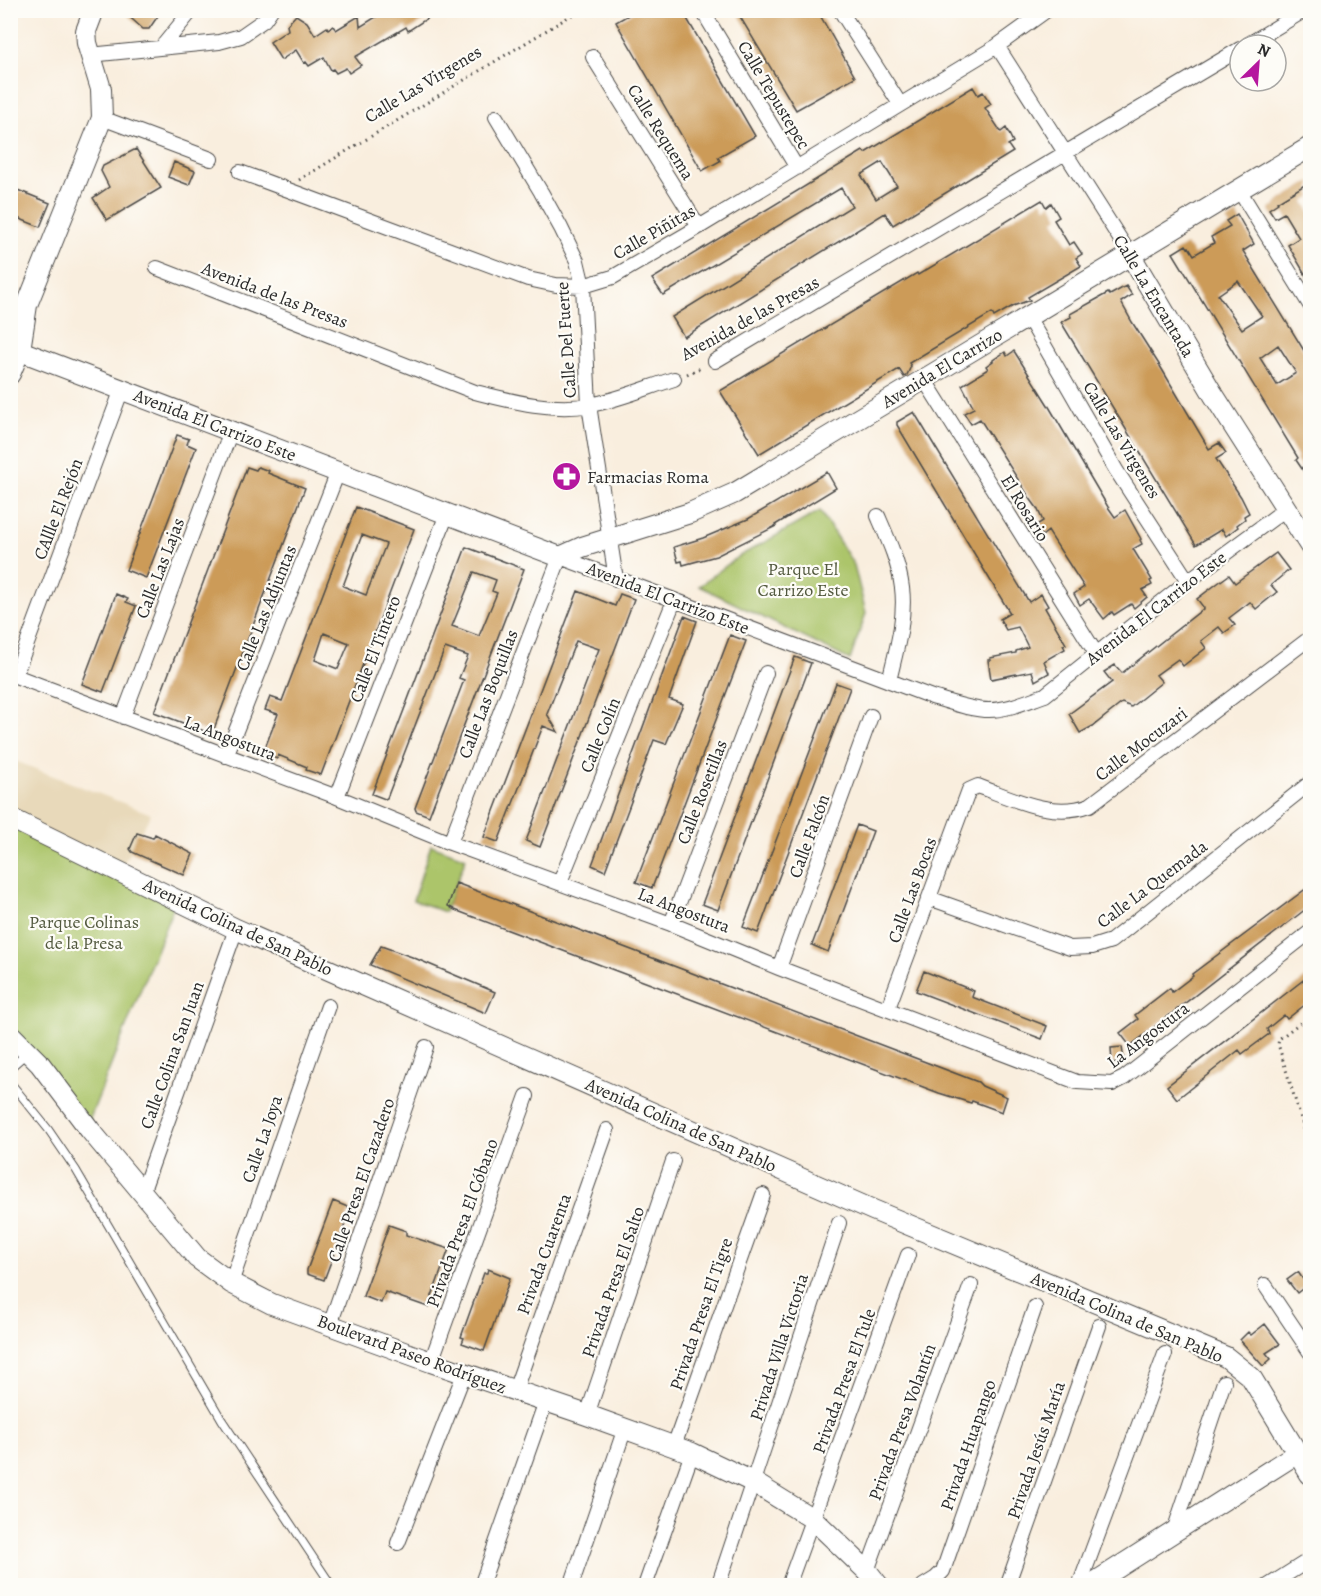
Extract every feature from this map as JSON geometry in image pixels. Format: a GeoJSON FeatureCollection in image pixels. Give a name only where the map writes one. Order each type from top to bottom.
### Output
{"type":"FeatureCollection","features":[{"type":"Feature","properties":{"kind":"street"},"geometry":{"type":"LineString","coordinates":[[10,374],[27,305],[102,117],[101,89],[90,55],[86,31],[94,10]]}},
{"type":"Feature","properties":{"kind":"street"},"geometry":{"type":"LineString","coordinates":[[161,48],[192,10]]}},
{"type":"Feature","properties":{"kind":"street"},"geometry":{"type":"LineString","coordinates":[[90,55],[219,42],[241,36],[264,20],[271,10]]}},
{"type":"Feature","properties":{"kind":"street","name":"Calle Tepustepec"},"geometry":{"type":"LineString","coordinates":[[702,10],[797,168]]}},
{"type":"Feature","properties":{"kind":"street"},"geometry":{"type":"LineString","coordinates":[[840,10],[900,104]]}},
{"type":"Feature","properties":{"kind":"street","name":"Calle Piñitas"},"geometry":{"type":"LineString","coordinates":[[240,172],[528,279],[556,285],[584,286],[613,277],[699,227],[997,46],[1047,10]]}},
{"type":"Feature","properties":{"kind":"street"},"geometry":{"type":"LineString","coordinates":[[1267,33],[1305,10]]}},
{"type":"Feature","properties":{"kind":"street","name":"Calle La Encantada"},"geometry":{"type":"LineString","coordinates":[[997,46],[1131,256],[1213,394],[1311,546]]}},
{"type":"Feature","properties":{"kind":"street","name":"Avenida de las Presas"},"geometry":{"type":"LineString","coordinates":[[715,361],[1228,56]]}},
{"type":"Feature","properties":{"kind":"street","name":"Calle Requema"},"geometry":{"type":"LineString","coordinates":[[593,57],[699,227]]}},
{"type":"Feature","properties":{"kind":"street"},"geometry":{"type":"LineString","coordinates":[[102,117],[211,159]]}},
{"type":"Feature","properties":{"kind":"street","name":"Calle Del Fuerte"},"geometry":{"type":"LineString","coordinates":[[496,117],[561,228],[577,261],[584,286],[589,405],[616,579]]}},
{"type":"Feature","properties":{"kind":"street","name":"Avenida El Carrizo"},"geometry":{"type":"LineString","coordinates":[[560,557],[582,547],[690,513],[735,493],[1311,147]]}},
{"type":"Feature","properties":{"kind":"street"},"geometry":{"type":"LineString","coordinates":[[1239,190],[1311,305]]}},
{"type":"Feature","properties":{"kind":"street","name":"Avenida de las Presas"},"geometry":{"type":"LineString","coordinates":[[157,268],[475,392],[514,402],[547,406],[589,405],[674,380]]}},
{"type":"Feature","properties":{"kind":"street"},"geometry":{"type":"LineString","coordinates":[[10,325],[27,305]]}},
{"type":"Feature","properties":{"kind":"street","name":"Calle Las Virgenes"},"geometry":{"type":"LineString","coordinates":[[1028,317],[1116,470],[1188,580]]}},
{"type":"Feature","properties":{"kind":"street","name":"Avenida El Carrizo Este"},"geometry":{"type":"LineString","coordinates":[[15,348],[674,601],[889,681],[971,708],[990,710],[1018,705],[1045,695],[1188,580],[1287,508]]}},
{"type":"Feature","properties":{"kind":"street","name":"El Rosario"},"geometry":{"type":"LineString","coordinates":[[924,379],[1097,655]]}},
{"type":"Feature","properties":{"kind":"street","name":"CAllle El Rejón"},"geometry":{"type":"LineString","coordinates":[[13,675],[122,389]]}},
{"type":"Feature","properties":{"kind":"street","name":"Calle Las Lajas"},"geometry":{"type":"LineString","coordinates":[[123,717],[231,431]]}},
{"type":"Feature","properties":{"kind":"street","name":"Calle Las Adjuntas"},"geometry":{"type":"LineString","coordinates":[[226,756],[338,472]]}},
{"type":"Feature","properties":{"kind":"street","name":"Calle El Tintero"},"geometry":{"type":"LineString","coordinates":[[337,797],[447,513]]}},
{"type":"Feature","properties":{"kind":"street"},"geometry":{"type":"LineString","coordinates":[[879,516],[894,554],[903,589],[901,631],[889,681]]}},
{"type":"Feature","properties":{"kind":"street","name":"Calle Las Boquillas"},"geometry":{"type":"LineString","coordinates":[[450,843],[560,557]]}},
{"type":"Feature","properties":{"kind":"street","name":"Calle Colín"},"geometry":{"type":"LineString","coordinates":[[560,882],[674,601]]}},
{"type":"Feature","properties":{"kind":"street","name":"Calle Mocuzari"},"geometry":{"type":"LineString","coordinates":[[973,787],[978,786],[1044,809],[1077,810],[1090,805],[1311,638]]}},
{"type":"Feature","properties":{"kind":"street","name":"Calle Rosetillas"},"geometry":{"type":"LineString","coordinates":[[671,924],[766,673]]}},
{"type":"Feature","properties":{"kind":"street","name":"La Angostura"},"geometry":{"type":"LineString","coordinates":[[13,675],[337,797],[450,843],[671,924],[779,968],[1077,1082],[1096,1085],[1112,1084],[1124,1078],[1311,932]]}},
{"type":"Feature","properties":{"kind":"street","name":"Calle Falcón"},"geometry":{"type":"LineString","coordinates":[[779,968],[871,716]]}},
{"type":"Feature","properties":{"kind":"street","name":"Calle La Quemada"},"geometry":{"type":"LineString","coordinates":[[929,898],[1070,948],[1092,947],[1111,941],[1311,783]]}},
{"type":"Feature","properties":{"kind":"street","name":"Calle Las Bocas"},"geometry":{"type":"LineString","coordinates":[[888,1008],[969,790],[973,787]]}},
{"type":"Feature","properties":{"kind":"street","name":"Avenida Colina de San Pablo"},"geometry":{"type":"LineString","coordinates":[[10,818],[236,928],[884,1214],[1226,1357],[1251,1377],[1305,1448],[1311,1474]]}},
{"type":"Feature","properties":{"kind":"street","name":"Calle Colina San Juan"},"geometry":{"type":"LineString","coordinates":[[142,1193],[236,928]]}},
{"type":"Feature","properties":{"kind":"street","name":"Calle La Joya"},"geometry":{"type":"LineString","coordinates":[[231,1283],[328,1005]]}},
{"type":"Feature","properties":{"kind":"street","name":"Boulevard Paseo Rodríguez"},"geometry":{"type":"LineString","coordinates":[[10,1034],[40,1064],[90,1130],[197,1258],[231,1283],[272,1304],[464,1374],[587,1414],[683,1449],[753,1482],[813,1519],[873,1578]]}},
{"type":"Feature","properties":{"kind":"street","name":"Calle Presa El Cazadero"},"geometry":{"type":"LineString","coordinates":[[330,1325],[426,1047]]}},
{"type":"Feature","properties":{"kind":"street","name":"Privada Presa El Cóbano"},"geometry":{"type":"LineString","coordinates":[[431,1362],[527,1096]]}},
{"type":"Feature","properties":{"kind":"street","name":"Privada Cuarenta"},"geometry":{"type":"LineString","coordinates":[[515,1390],[607,1130]]}},
{"type":"Feature","properties":{"kind":"street","name":"Privada Presa El Salto"},"geometry":{"type":"LineString","coordinates":[[587,1414],[673,1161]]}},
{"type":"Feature","properties":{"kind":"street","name":"Privada Presa El Tigre"},"geometry":{"type":"LineString","coordinates":[[645,1586],[683,1449],[763,1195]]}},
{"type":"Feature","properties":{"kind":"street","name":"Privada Villa Victoria"},"geometry":{"type":"LineString","coordinates":[[718,1586],[839,1223]]}},
{"type":"Feature","properties":{"kind":"street","name":"Privada Presa El Tule"},"geometry":{"type":"LineString","coordinates":[[788,1586],[908,1255]]}},
{"type":"Feature","properties":{"kind":"street","name":"Privada Presa Volantín"},"geometry":{"type":"LineString","coordinates":[[873,1578],[971,1285]]}},
{"type":"Feature","properties":{"kind":"street"},"geometry":{"type":"LineString","coordinates":[[1265,1285],[1311,1352]]}},
{"type":"Feature","properties":{"kind":"street","name":"Privada Huapango"},"geometry":{"type":"LineString","coordinates":[[923,1586],[936,1578],[945,1565],[1035,1307]]}},
{"type":"Feature","properties":{"kind":"street","name":"Privada Jesús María"},"geometry":{"type":"LineString","coordinates":[[1008,1586],[1099,1326]]}},
{"type":"Feature","properties":{"kind":"street"},"geometry":{"type":"LineString","coordinates":[[1079,1586],[1165,1354]]}},
{"type":"Feature","properties":{"kind":"street"},"geometry":{"type":"LineString","coordinates":[[398,1544],[464,1374]]}},
{"type":"Feature","properties":{"kind":"street"},"geometry":{"type":"LineString","coordinates":[[1173,1534],[1224,1382]]}},
{"type":"Feature","properties":{"kind":"street"},"geometry":{"type":"LineString","coordinates":[[481,1586],[546,1401]]}},
{"type":"Feature","properties":{"kind":"street"},"geometry":{"type":"LineString","coordinates":[[570,1586],[625,1428]]}},
{"type":"Feature","properties":{"kind":"street"},"geometry":{"type":"LineString","coordinates":[[1089,1586],[1305,1448]]}},
{"type":"Feature","properties":{"kind":"street"},"geometry":{"type":"LineString","coordinates":[[1268,1586],[1306,1562]]}},
{"type":"Feature","properties":{"kind":"lane"},"geometry":{"type":"LineString","coordinates":[[10,1068],[28,1052]]}},
{"type":"Feature","properties":{"kind":"lane"},"geometry":{"type":"LineString","coordinates":[[10,1082],[48,1129],[76,1170],[222,1420],[332,1586]]}},
{"type":"Feature","properties":{"kind":"path","name":"Calle Las Virgenes"},"geometry":{"type":"LineString","coordinates":[[284,189],[580,10]]}},
{"type":"Feature","properties":{"kind":"path","name":"Avenida de las Presas"},"geometry":{"type":"LineString","coordinates":[[674,380],[715,361]]}},
{"type":"Feature","properties":{"kind":"path"},"geometry":{"type":"LineString","coordinates":[[1311,1015],[1279,1040],[1278,1044],[1311,1148]]}},
{"type":"Feature","properties":{"kind":"shaded area"},"geometry":{"type":"Polygon","coordinates":[[[10,759],[151,814],[121,868],[11,825],[10,759]]]}},
{"type":"Feature","properties":{"kind":"green space","name":"Parque El Carrizo Este"},"geometry":{"type":"Polygon","coordinates":[[[820,511],[854,565],[866,613],[850,660],[699,586],[738,557],[820,511]]]}},
{"type":"Feature","properties":{"kind":"green space","name":"Parque Colinas de la Presa"},"geometry":{"type":"Polygon","coordinates":[[[10,825],[178,895],[87,1126],[11,1028],[10,825]]]}},
{"type":"Feature","properties":{"kind":"green space"},"geometry":{"type":"Polygon","coordinates":[[[431,845],[466,858],[445,912],[413,900],[431,845]]]}},
{"type":"Feature","properties":{"kind":"building"},"geometry":{"type":"Polygon","coordinates":[[[122,10],[162,10],[149,29],[143,29],[122,10]]]}},
{"type":"Feature","properties":{"kind":"building"},"geometry":{"type":"Polygon","coordinates":[[[387,10],[440,10],[408,31],[406,27],[355,57],[361,65],[349,73],[346,68],[336,73],[333,69],[331,70],[324,57],[309,66],[306,62],[304,63],[296,50],[281,60],[270,42],[288,30],[287,25],[296,15],[307,22],[315,35],[327,27],[328,29],[333,26],[336,30],[359,16],[360,27],[387,10]]]}},
{"type":"Feature","properties":{"kind":"building"},"geometry":{"type":"Polygon","coordinates":[[[637,10],[682,10],[755,136],[718,157],[720,161],[702,171],[616,22],[637,10]]]}},
{"type":"Feature","properties":{"kind":"building"},"geometry":{"type":"Polygon","coordinates":[[[736,10],[817,10],[855,77],[796,110],[736,10]]]}},
{"type":"Feature","properties":{"kind":"building"},"geometry":{"type":"Polygon","coordinates":[[[973,87],[978,95],[983,92],[991,104],[985,108],[1001,132],[1006,128],[1013,142],[1008,145],[1013,152],[893,225],[885,213],[684,337],[672,317],[852,206],[841,188],[663,295],[652,279],[863,151],[865,153],[973,87]],[[882,162],[861,175],[876,199],[897,186],[882,162]]]}},
{"type":"Feature","properties":{"kind":"building"},"geometry":{"type":"Polygon","coordinates":[[[136,149],[161,188],[107,220],[93,198],[109,187],[101,171],[103,166],[136,149]]]}},
{"type":"Feature","properties":{"kind":"building"},"geometry":{"type":"Polygon","coordinates":[[[174,162],[195,171],[189,185],[168,177],[174,162]]]}},
{"type":"Feature","properties":{"kind":"building"},"geometry":{"type":"Polygon","coordinates":[[[1311,181],[1311,197],[1304,201],[1311,213],[1311,284],[1288,245],[1299,238],[1284,213],[1275,218],[1269,209],[1311,181]]]}},
{"type":"Feature","properties":{"kind":"building"},"geometry":{"type":"Polygon","coordinates":[[[10,187],[50,203],[40,227],[10,215],[10,187]]]}},
{"type":"Feature","properties":{"kind":"building"},"geometry":{"type":"Polygon","coordinates":[[[1042,200],[1046,207],[1051,203],[1059,217],[1054,220],[1069,245],[1074,242],[1082,254],[1076,258],[1081,266],[1028,297],[1030,300],[1013,306],[994,317],[992,313],[909,363],[911,366],[904,377],[899,369],[759,454],[720,391],[1042,200]]]}},
{"type":"Feature","properties":{"kind":"building"},"geometry":{"type":"Polygon","coordinates":[[[1237,214],[1254,244],[1243,251],[1311,362],[1311,482],[1173,253],[1186,245],[1194,255],[1214,243],[1211,237],[1230,226],[1226,221],[1237,214]],[[1238,281],[1218,295],[1242,329],[1262,316],[1238,281]],[[1278,345],[1260,358],[1277,385],[1296,373],[1278,345]]]}},
{"type":"Feature","properties":{"kind":"building"},"geometry":{"type":"Polygon","coordinates":[[[1126,286],[1132,295],[1121,302],[1132,322],[1209,449],[1219,443],[1226,453],[1216,459],[1249,513],[1244,516],[1245,519],[1237,525],[1238,527],[1226,536],[1222,529],[1196,545],[1061,322],[1071,317],[1070,314],[1126,286]]]}},
{"type":"Feature","properties":{"kind":"building"},"geometry":{"type":"Polygon","coordinates":[[[1014,351],[1108,507],[1115,517],[1125,510],[1141,539],[1142,544],[1133,549],[1152,580],[1150,581],[1152,585],[1142,590],[1147,597],[1134,608],[1131,604],[1114,615],[1112,612],[1104,619],[1089,599],[1080,605],[1074,594],[1084,587],[1048,531],[1042,536],[1035,526],[1043,521],[1037,508],[980,419],[971,424],[964,413],[974,408],[962,385],[988,369],[986,366],[1005,352],[1007,356],[1014,351]]]}},
{"type":"Feature","properties":{"kind":"building"},"geometry":{"type":"Polygon","coordinates":[[[914,412],[1029,602],[1041,594],[1048,606],[1045,608],[1066,644],[1063,645],[1065,649],[1044,661],[1049,673],[1035,681],[1032,671],[991,679],[988,660],[991,660],[990,658],[1016,653],[1028,647],[1018,627],[1006,630],[1000,619],[1010,613],[897,425],[897,422],[914,412]]]}},
{"type":"Feature","properties":{"kind":"building"},"geometry":{"type":"Polygon","coordinates":[[[177,435],[189,439],[187,444],[196,448],[146,578],[126,570],[177,435]]]}},
{"type":"Feature","properties":{"kind":"building"},"geometry":{"type":"Polygon","coordinates":[[[247,467],[256,470],[258,467],[305,488],[212,734],[154,712],[247,467]]]}},
{"type":"Feature","properties":{"kind":"building"},"geometry":{"type":"Polygon","coordinates":[[[827,472],[836,488],[776,526],[716,556],[683,565],[682,561],[678,562],[674,547],[703,538],[748,519],[827,472]]]}},
{"type":"Feature","properties":{"kind":"building"},"geometry":{"type":"Polygon","coordinates":[[[356,507],[414,529],[321,775],[278,755],[277,759],[263,753],[278,714],[265,710],[270,697],[282,701],[356,507]],[[362,535],[343,586],[366,595],[386,544],[362,535]],[[324,633],[315,660],[338,669],[349,643],[324,633]]]}},
{"type":"Feature","properties":{"kind":"building"},"geometry":{"type":"Polygon","coordinates":[[[466,547],[524,569],[429,816],[416,811],[415,808],[464,680],[459,678],[468,656],[445,648],[387,798],[372,794],[466,547]],[[474,572],[452,626],[479,636],[497,593],[492,591],[496,580],[474,572]]]}},
{"type":"Feature","properties":{"kind":"building"},"geometry":{"type":"Polygon","coordinates":[[[1276,553],[1289,570],[1271,585],[1277,592],[1256,609],[1250,602],[1229,618],[1235,625],[1224,633],[1219,627],[1201,641],[1206,648],[1183,666],[1178,659],[1156,675],[1162,682],[1131,707],[1122,703],[1093,726],[1080,733],[1069,714],[1112,682],[1104,672],[1115,665],[1122,673],[1204,608],[1197,599],[1229,575],[1235,583],[1276,553]]]}},
{"type":"Feature","properties":{"kind":"building"},"geometry":{"type":"Polygon","coordinates":[[[578,591],[615,606],[620,594],[634,599],[540,847],[526,841],[599,649],[576,641],[547,714],[558,732],[543,726],[498,842],[484,837],[578,591]]]}},
{"type":"Feature","properties":{"kind":"building"},"geometry":{"type":"Polygon","coordinates":[[[116,594],[128,599],[126,602],[136,606],[103,692],[82,684],[116,594]]]}},
{"type":"Feature","properties":{"kind":"building"},"geometry":{"type":"Polygon","coordinates":[[[684,616],[697,621],[669,699],[683,704],[666,744],[654,740],[605,871],[592,865],[684,616]]]}},
{"type":"Feature","properties":{"kind":"building"},"geometry":{"type":"Polygon","coordinates":[[[730,635],[746,641],[652,888],[636,882],[730,635]]]}},
{"type":"Feature","properties":{"kind":"building"},"geometry":{"type":"Polygon","coordinates":[[[795,657],[811,663],[718,910],[702,904],[795,657]]]}},
{"type":"Feature","properties":{"kind":"building"},"geometry":{"type":"Polygon","coordinates":[[[836,683],[850,688],[758,933],[743,927],[836,683]]]}},
{"type":"Feature","properties":{"kind":"building"},"geometry":{"type":"Polygon","coordinates":[[[857,825],[873,831],[828,952],[812,945],[857,825]]]}},
{"type":"Feature","properties":{"kind":"building"},"geometry":{"type":"Polygon","coordinates":[[[137,833],[153,838],[155,834],[193,854],[184,875],[132,852],[130,849],[137,833]]]}},
{"type":"Feature","properties":{"kind":"building"},"geometry":{"type":"Polygon","coordinates":[[[456,883],[978,1082],[1007,1097],[1002,1112],[972,1101],[971,1103],[939,1093],[455,910],[448,906],[456,883]]]}},
{"type":"Feature","properties":{"kind":"building"},"geometry":{"type":"Polygon","coordinates":[[[1311,885],[1311,905],[1130,1046],[1120,1033],[1138,1019],[1135,1015],[1170,988],[1172,992],[1193,976],[1192,974],[1311,885]]]}},
{"type":"Feature","properties":{"kind":"building"},"geometry":{"type":"Polygon","coordinates":[[[381,946],[495,992],[486,1013],[370,965],[381,946]]]}},
{"type":"Feature","properties":{"kind":"building"},"geometry":{"type":"Polygon","coordinates":[[[924,971],[974,991],[972,997],[1047,1026],[1042,1039],[916,991],[924,971]]]}},
{"type":"Feature","properties":{"kind":"building"},"geometry":{"type":"Polygon","coordinates":[[[1311,974],[1311,1000],[1287,1019],[1284,1015],[1267,1029],[1269,1034],[1242,1054],[1239,1050],[1177,1099],[1167,1086],[1311,974]]]}},
{"type":"Feature","properties":{"kind":"building"},"geometry":{"type":"Polygon","coordinates":[[[1122,1047],[1124,1061],[1112,1063],[1111,1048],[1122,1047]]]}},
{"type":"Feature","properties":{"kind":"building"},"geometry":{"type":"Polygon","coordinates":[[[333,1201],[350,1208],[350,1211],[324,1280],[307,1274],[307,1270],[333,1201]]]}},
{"type":"Feature","properties":{"kind":"building"},"geometry":{"type":"Polygon","coordinates":[[[389,1225],[406,1231],[406,1235],[449,1249],[428,1307],[385,1292],[381,1303],[363,1296],[389,1225]]]}},
{"type":"Feature","properties":{"kind":"building"},"geometry":{"type":"Polygon","coordinates":[[[488,1269],[510,1278],[484,1351],[462,1343],[464,1338],[461,1337],[484,1273],[487,1273],[488,1269]]]}},
{"type":"Feature","properties":{"kind":"building"},"geometry":{"type":"Polygon","coordinates":[[[1298,1272],[1307,1285],[1297,1293],[1287,1280],[1298,1272]]]}},
{"type":"Feature","properties":{"kind":"building"},"geometry":{"type":"Polygon","coordinates":[[[1265,1324],[1280,1344],[1266,1353],[1271,1359],[1263,1366],[1240,1340],[1248,1332],[1251,1335],[1265,1324]]]}},
{"type":"Feature","properties":{"kind":"place","name":"Farmacias Roma"},"geometry":{"type":"Point","coordinates":[566,477]}}]}
